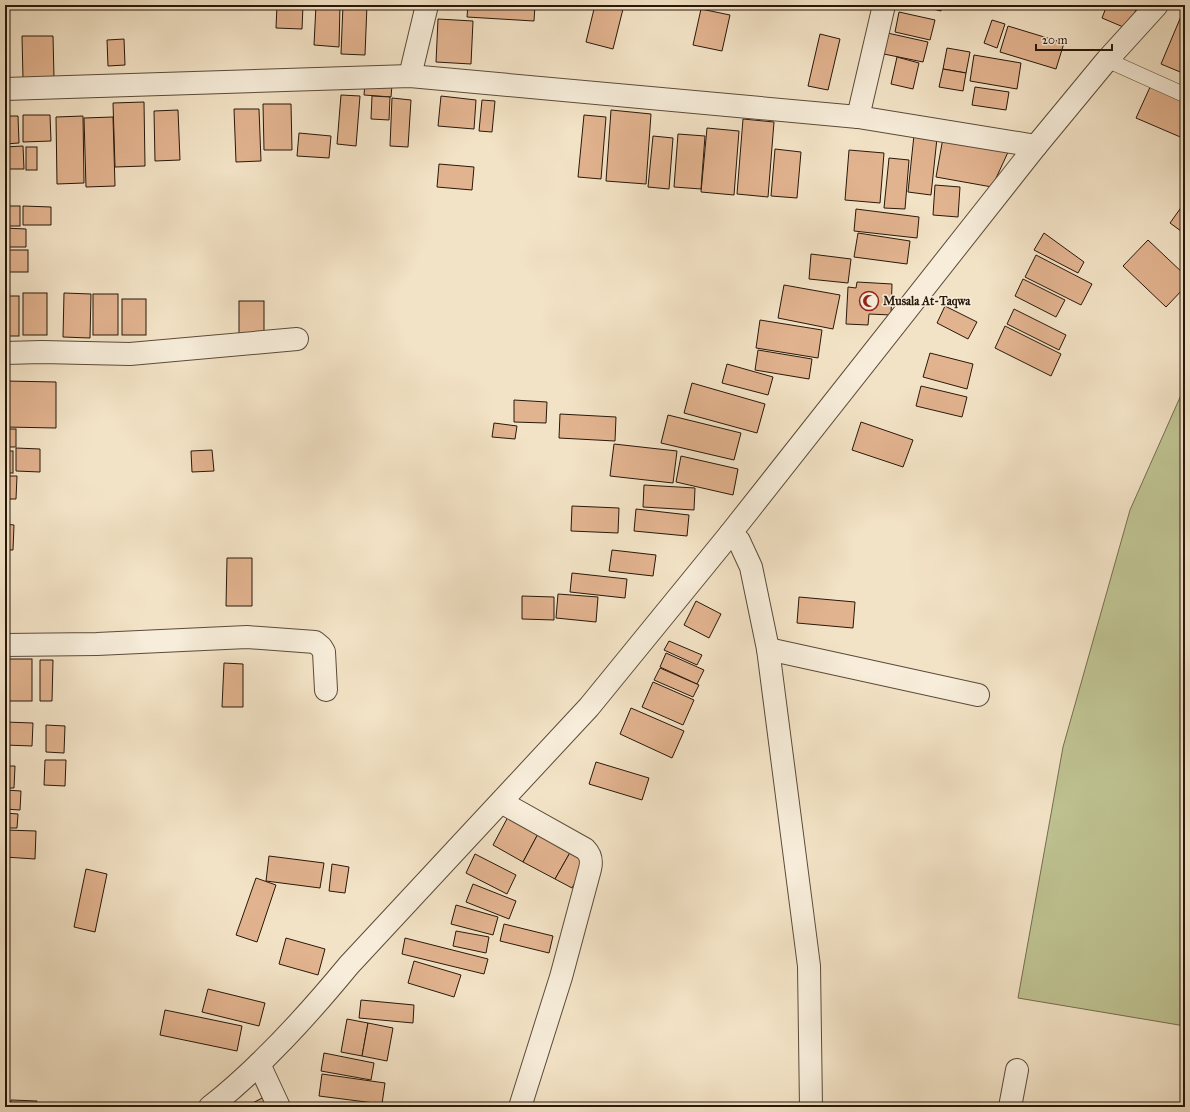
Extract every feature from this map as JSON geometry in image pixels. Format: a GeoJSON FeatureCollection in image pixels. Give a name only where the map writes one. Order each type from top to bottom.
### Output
{"type":"FeatureCollection","features":[{"type":"Feature","properties":{"kind":"street"},"geometry":{"type":"LineString","coordinates":[[410,76],[427,5]]}},
{"type":"Feature","properties":{"kind":"street"},"geometry":{"type":"LineString","coordinates":[[858,117],[884,5]]}},
{"type":"Feature","properties":{"kind":"street"},"geometry":{"type":"LineString","coordinates":[[210,1107],[235,1088],[291,1031],[349,965],[589,707],[730,534],[1036,146],[1107,60],[1157,5]]}},
{"type":"Feature","properties":{"kind":"street"},"geometry":{"type":"LineString","coordinates":[[5,90],[410,76],[858,117],[1036,146]]}},
{"type":"Feature","properties":{"kind":"street"},"geometry":{"type":"LineString","coordinates":[[5,353],[42,352],[130,354],[297,339]]}},
{"type":"Feature","properties":{"kind":"street"},"geometry":{"type":"LineString","coordinates":[[730,534],[739,541],[751,567],[768,649],[809,966],[811,1107]]}},
{"type":"Feature","properties":{"kind":"street"},"geometry":{"type":"LineString","coordinates":[[5,645],[97,644],[247,637],[315,642],[324,652],[326,690]]}},
{"type":"Feature","properties":{"kind":"street"},"geometry":{"type":"LineString","coordinates":[[768,649],[978,695]]}},
{"type":"Feature","properties":{"kind":"street"},"geometry":{"type":"LineString","coordinates":[[501,802],[585,848],[588,851],[591,860],[590,869],[561,977],[520,1107]]}},
{"type":"Feature","properties":{"kind":"street"},"geometry":{"type":"LineString","coordinates":[[259,1064],[279,1107]]}},
{"type":"Feature","properties":{"kind":"street"},"geometry":{"type":"LineString","coordinates":[[1010,1107],[1017,1070]]}},
{"type":"Feature","properties":{"kind":"lane"},"geometry":{"type":"LineString","coordinates":[[1107,60],[1185,95]]}},
{"type":"Feature","properties":{"kind":"green space"},"geometry":{"type":"Polygon","coordinates":[[[1185,386],[1185,1026],[1018,998],[1063,747],[1130,510],[1185,386]]]}},
{"type":"Feature","properties":{"kind":"building"},"geometry":{"type":"Polygon","coordinates":[[[277,5],[303,5],[302,29],[276,28],[277,5]]]}},
{"type":"Feature","properties":{"kind":"building"},"geometry":{"type":"Polygon","coordinates":[[[316,5],[340,5],[339,47],[314,45],[316,5]]]}},
{"type":"Feature","properties":{"kind":"building"},"geometry":{"type":"Polygon","coordinates":[[[343,5],[367,5],[365,55],[341,54],[343,5]]]}},
{"type":"Feature","properties":{"kind":"building"},"geometry":{"type":"Polygon","coordinates":[[[468,5],[535,5],[534,21],[467,17],[468,5]]]}},
{"type":"Feature","properties":{"kind":"building"},"geometry":{"type":"Polygon","coordinates":[[[595,5],[624,5],[613,49],[586,42],[595,5]]]}},
{"type":"Feature","properties":{"kind":"building"},"geometry":{"type":"Polygon","coordinates":[[[916,5],[942,5],[941,11],[916,5]]]}},
{"type":"Feature","properties":{"kind":"building"},"geometry":{"type":"Polygon","coordinates":[[[1107,5],[1138,5],[1128,29],[1102,18],[1107,5]]]}},
{"type":"Feature","properties":{"kind":"building"},"geometry":{"type":"Polygon","coordinates":[[[701,9],[730,15],[722,51],[693,45],[701,9]]]}},
{"type":"Feature","properties":{"kind":"building"},"geometry":{"type":"Polygon","coordinates":[[[899,12],[935,20],[930,40],[895,32],[899,12]]]}},
{"type":"Feature","properties":{"kind":"building"},"geometry":{"type":"Polygon","coordinates":[[[1182,14],[1185,15],[1185,74],[1161,64],[1182,14]]]}},
{"type":"Feature","properties":{"kind":"building"},"geometry":{"type":"Polygon","coordinates":[[[438,19],[473,21],[471,64],[436,62],[438,19]]]}},
{"type":"Feature","properties":{"kind":"building"},"geometry":{"type":"Polygon","coordinates":[[[992,20],[1005,24],[997,48],[984,43],[992,20]]]}},
{"type":"Feature","properties":{"kind":"building"},"geometry":{"type":"Polygon","coordinates":[[[1008,26],[1064,43],[1056,69],[1000,52],[1008,26]]]}},
{"type":"Feature","properties":{"kind":"building"},"geometry":{"type":"Polygon","coordinates":[[[883,32],[928,42],[923,62],[879,53],[883,32]]]}},
{"type":"Feature","properties":{"kind":"building"},"geometry":{"type":"Polygon","coordinates":[[[820,34],[840,39],[828,90],[808,86],[820,34]]]}},
{"type":"Feature","properties":{"kind":"building"},"geometry":{"type":"Polygon","coordinates":[[[22,36],[53,36],[54,78],[23,79],[22,36]]]}},
{"type":"Feature","properties":{"kind":"building"},"geometry":{"type":"Polygon","coordinates":[[[124,39],[125,65],[108,66],[107,40],[124,39]]]}},
{"type":"Feature","properties":{"kind":"building"},"geometry":{"type":"Polygon","coordinates":[[[947,48],[970,52],[966,73],[943,69],[947,48]]]}},
{"type":"Feature","properties":{"kind":"building"},"geometry":{"type":"Polygon","coordinates":[[[974,55],[1021,63],[1017,89],[970,81],[974,55]]]}},
{"type":"Feature","properties":{"kind":"building"},"geometry":{"type":"Polygon","coordinates":[[[897,57],[919,63],[913,89],[891,84],[897,57]]]}},
{"type":"Feature","properties":{"kind":"building"},"geometry":{"type":"Polygon","coordinates":[[[6,59],[7,82],[5,82],[6,59]]]}},
{"type":"Feature","properties":{"kind":"building"},"geometry":{"type":"Polygon","coordinates":[[[943,69],[966,73],[963,91],[939,87],[943,69]]]}},
{"type":"Feature","properties":{"kind":"building"},"geometry":{"type":"Polygon","coordinates":[[[365,83],[392,85],[391,97],[364,95],[365,83]]]}},
{"type":"Feature","properties":{"kind":"building"},"geometry":{"type":"Polygon","coordinates":[[[1151,85],[1185,100],[1185,139],[1136,118],[1151,85]]]}},
{"type":"Feature","properties":{"kind":"building"},"geometry":{"type":"Polygon","coordinates":[[[975,87],[1009,92],[1006,110],[972,105],[975,87]]]}},
{"type":"Feature","properties":{"kind":"building"},"geometry":{"type":"Polygon","coordinates":[[[341,95],[360,96],[356,146],[337,144],[341,95]]]}},
{"type":"Feature","properties":{"kind":"building"},"geometry":{"type":"Polygon","coordinates":[[[372,96],[390,97],[389,120],[371,119],[372,96]]]}},
{"type":"Feature","properties":{"kind":"building"},"geometry":{"type":"Polygon","coordinates":[[[441,96],[476,100],[474,129],[438,126],[441,96]]]}},
{"type":"Feature","properties":{"kind":"building"},"geometry":{"type":"Polygon","coordinates":[[[392,98],[411,100],[408,147],[390,146],[392,98]]]}},
{"type":"Feature","properties":{"kind":"building"},"geometry":{"type":"Polygon","coordinates":[[[482,100],[495,101],[492,132],[479,131],[482,100]]]}},
{"type":"Feature","properties":{"kind":"building"},"geometry":{"type":"Polygon","coordinates":[[[144,102],[145,166],[115,167],[113,103],[144,102]]]}},
{"type":"Feature","properties":{"kind":"building"},"geometry":{"type":"Polygon","coordinates":[[[263,104],[291,104],[292,150],[264,150],[263,104]]]}},
{"type":"Feature","properties":{"kind":"building"},"geometry":{"type":"Polygon","coordinates":[[[234,109],[259,109],[261,161],[236,162],[234,109]]]}},
{"type":"Feature","properties":{"kind":"building"},"geometry":{"type":"Polygon","coordinates":[[[178,110],[180,160],[155,161],[154,111],[178,110]]]}},
{"type":"Feature","properties":{"kind":"building"},"geometry":{"type":"Polygon","coordinates":[[[611,110],[651,114],[646,184],[606,181],[611,110]]]}},
{"type":"Feature","properties":{"kind":"building"},"geometry":{"type":"Polygon","coordinates":[[[23,115],[50,115],[51,141],[23,142],[23,115]]]}},
{"type":"Feature","properties":{"kind":"building"},"geometry":{"type":"Polygon","coordinates":[[[584,115],[606,117],[601,179],[578,177],[584,115]]]}},
{"type":"Feature","properties":{"kind":"building"},"geometry":{"type":"Polygon","coordinates":[[[5,116],[18,116],[19,143],[5,144],[5,116]]]}},
{"type":"Feature","properties":{"kind":"building"},"geometry":{"type":"Polygon","coordinates":[[[83,116],[84,183],[57,184],[56,117],[83,116]]]}},
{"type":"Feature","properties":{"kind":"building"},"geometry":{"type":"Polygon","coordinates":[[[113,117],[115,186],[86,187],[84,118],[113,117]]]}},
{"type":"Feature","properties":{"kind":"building"},"geometry":{"type":"Polygon","coordinates":[[[743,119],[774,122],[768,197],[737,194],[743,119]]]}},
{"type":"Feature","properties":{"kind":"building"},"geometry":{"type":"Polygon","coordinates":[[[707,128],[739,131],[734,195],[701,192],[707,128]]]}},
{"type":"Feature","properties":{"kind":"building"},"geometry":{"type":"Polygon","coordinates":[[[299,133],[331,136],[329,158],[297,156],[299,133]]]}},
{"type":"Feature","properties":{"kind":"building"},"geometry":{"type":"Polygon","coordinates":[[[678,134],[705,136],[701,189],[674,187],[678,134]]]}},
{"type":"Feature","properties":{"kind":"building"},"geometry":{"type":"Polygon","coordinates":[[[914,135],[937,138],[931,195],[908,192],[914,135]]]}},
{"type":"Feature","properties":{"kind":"building"},"geometry":{"type":"Polygon","coordinates":[[[653,136],[673,138],[669,189],[648,187],[653,136]]]}},
{"type":"Feature","properties":{"kind":"building"},"geometry":{"type":"Polygon","coordinates":[[[943,138],[1009,150],[992,187],[936,177],[943,138]]]}},
{"type":"Feature","properties":{"kind":"building"},"geometry":{"type":"Polygon","coordinates":[[[23,146],[24,169],[5,169],[5,147],[23,146]]]}},
{"type":"Feature","properties":{"kind":"building"},"geometry":{"type":"Polygon","coordinates":[[[26,147],[37,147],[37,170],[26,170],[26,147]]]}},
{"type":"Feature","properties":{"kind":"building"},"geometry":{"type":"Polygon","coordinates":[[[775,149],[801,152],[797,198],[771,196],[775,149]]]}},
{"type":"Feature","properties":{"kind":"building"},"geometry":{"type":"Polygon","coordinates":[[[849,150],[884,153],[880,203],[845,200],[849,150]]]}},
{"type":"Feature","properties":{"kind":"building"},"geometry":{"type":"Polygon","coordinates":[[[889,158],[909,160],[905,209],[884,208],[889,158]]]}},
{"type":"Feature","properties":{"kind":"building"},"geometry":{"type":"Polygon","coordinates":[[[439,164],[474,167],[472,190],[437,187],[439,164]]]}},
{"type":"Feature","properties":{"kind":"building"},"geometry":{"type":"Polygon","coordinates":[[[935,185],[960,187],[958,217],[933,215],[935,185]]]}},
{"type":"Feature","properties":{"kind":"building"},"geometry":{"type":"Polygon","coordinates":[[[1185,202],[1185,234],[1170,223],[1185,202]]]}},
{"type":"Feature","properties":{"kind":"building"},"geometry":{"type":"Polygon","coordinates":[[[5,206],[20,206],[20,226],[5,226],[5,206]]]}},
{"type":"Feature","properties":{"kind":"building"},"geometry":{"type":"Polygon","coordinates":[[[23,206],[51,207],[51,225],[23,225],[23,206]]]}},
{"type":"Feature","properties":{"kind":"building"},"geometry":{"type":"Polygon","coordinates":[[[856,209],[919,217],[917,238],[854,231],[856,209]]]}},
{"type":"Feature","properties":{"kind":"building"},"geometry":{"type":"Polygon","coordinates":[[[5,228],[26,229],[26,247],[5,247],[5,228]]]}},
{"type":"Feature","properties":{"kind":"building"},"geometry":{"type":"Polygon","coordinates":[[[858,233],[910,241],[907,264],[854,257],[858,233]]]}},
{"type":"Feature","properties":{"kind":"building"},"geometry":{"type":"Polygon","coordinates":[[[1044,233],[1084,262],[1078,273],[1034,250],[1044,233]]]}},
{"type":"Feature","properties":{"kind":"building"},"geometry":{"type":"Polygon","coordinates":[[[1148,240],[1185,275],[1185,287],[1166,307],[1123,266],[1148,240]]]}},
{"type":"Feature","properties":{"kind":"building"},"geometry":{"type":"Polygon","coordinates":[[[5,250],[28,250],[28,272],[5,272],[5,250]]]}},
{"type":"Feature","properties":{"kind":"building"},"geometry":{"type":"Polygon","coordinates":[[[811,254],[851,259],[848,283],[809,279],[811,254]]]}},
{"type":"Feature","properties":{"kind":"building"},"geometry":{"type":"Polygon","coordinates":[[[1036,255],[1092,284],[1081,305],[1025,277],[1036,255]]]}},
{"type":"Feature","properties":{"kind":"building"},"geometry":{"type":"Polygon","coordinates":[[[1023,279],[1065,300],[1056,317],[1015,296],[1023,279]]]}},
{"type":"Feature","properties":{"kind":"building","name":"Musala At-Taqwa"},"geometry":{"type":"Polygon","coordinates":[[[857,282],[892,284],[891,315],[869,314],[868,325],[846,324],[848,287],[856,288],[857,282]]]}},
{"type":"Feature","properties":{"kind":"building"},"geometry":{"type":"Polygon","coordinates":[[[784,285],[840,295],[833,329],[778,318],[784,285]]]}},
{"type":"Feature","properties":{"kind":"building"},"geometry":{"type":"Polygon","coordinates":[[[23,293],[47,293],[47,335],[23,335],[23,293]]]}},
{"type":"Feature","properties":{"kind":"building"},"geometry":{"type":"Polygon","coordinates":[[[64,293],[91,294],[90,338],[63,337],[64,293]]]}},
{"type":"Feature","properties":{"kind":"building"},"geometry":{"type":"Polygon","coordinates":[[[93,294],[118,294],[118,335],[93,335],[93,294]]]}},
{"type":"Feature","properties":{"kind":"building"},"geometry":{"type":"Polygon","coordinates":[[[5,296],[19,296],[19,336],[5,336],[5,296]]]}},
{"type":"Feature","properties":{"kind":"building"},"geometry":{"type":"Polygon","coordinates":[[[122,299],[146,299],[146,335],[122,335],[122,299]]]}},
{"type":"Feature","properties":{"kind":"building"},"geometry":{"type":"Polygon","coordinates":[[[239,301],[264,301],[264,334],[239,334],[239,301]]]}},
{"type":"Feature","properties":{"kind":"building"},"geometry":{"type":"Polygon","coordinates":[[[945,306],[977,322],[968,339],[937,323],[945,306]]]}},
{"type":"Feature","properties":{"kind":"building"},"geometry":{"type":"Polygon","coordinates":[[[1014,309],[1066,335],[1059,350],[1007,324],[1014,309]]]}},
{"type":"Feature","properties":{"kind":"building"},"geometry":{"type":"Polygon","coordinates":[[[760,320],[822,330],[818,358],[756,348],[760,320]]]}},
{"type":"Feature","properties":{"kind":"building"},"geometry":{"type":"Polygon","coordinates":[[[1005,326],[1061,354],[1051,376],[995,348],[1005,326]]]}},
{"type":"Feature","properties":{"kind":"building"},"geometry":{"type":"Polygon","coordinates":[[[758,350],[812,359],[809,379],[755,370],[758,350]]]}},
{"type":"Feature","properties":{"kind":"building"},"geometry":{"type":"Polygon","coordinates":[[[930,353],[973,364],[967,389],[923,377],[930,353]]]}},
{"type":"Feature","properties":{"kind":"building"},"geometry":{"type":"Polygon","coordinates":[[[727,364],[773,377],[768,395],[722,383],[727,364]]]}},
{"type":"Feature","properties":{"kind":"building"},"geometry":{"type":"Polygon","coordinates":[[[5,381],[56,382],[56,428],[5,427],[5,381]]]}},
{"type":"Feature","properties":{"kind":"building"},"geometry":{"type":"Polygon","coordinates":[[[692,383],[765,404],[757,433],[684,413],[692,383]]]}},
{"type":"Feature","properties":{"kind":"building"},"geometry":{"type":"Polygon","coordinates":[[[921,386],[967,397],[962,417],[916,406],[921,386]]]}},
{"type":"Feature","properties":{"kind":"building"},"geometry":{"type":"Polygon","coordinates":[[[514,400],[547,402],[546,423],[514,422],[514,400]]]}},
{"type":"Feature","properties":{"kind":"building"},"geometry":{"type":"Polygon","coordinates":[[[560,414],[616,417],[615,441],[559,438],[560,414]]]}},
{"type":"Feature","properties":{"kind":"building"},"geometry":{"type":"Polygon","coordinates":[[[668,415],[741,433],[734,460],[661,443],[668,415]]]}},
{"type":"Feature","properties":{"kind":"building"},"geometry":{"type":"Polygon","coordinates":[[[861,422],[913,440],[903,467],[852,450],[861,422]]]}},
{"type":"Feature","properties":{"kind":"building"},"geometry":{"type":"Polygon","coordinates":[[[494,423],[517,426],[515,439],[492,437],[494,423]]]}},
{"type":"Feature","properties":{"kind":"building"},"geometry":{"type":"Polygon","coordinates":[[[5,429],[16,429],[16,447],[5,447],[5,429]]]}},
{"type":"Feature","properties":{"kind":"building"},"geometry":{"type":"Polygon","coordinates":[[[614,444],[677,451],[673,483],[610,476],[614,444]]]}},
{"type":"Feature","properties":{"kind":"building"},"geometry":{"type":"Polygon","coordinates":[[[16,448],[40,449],[40,472],[16,471],[16,448]]]}},
{"type":"Feature","properties":{"kind":"building"},"geometry":{"type":"Polygon","coordinates":[[[212,450],[214,471],[192,472],[191,451],[212,450]]]}},
{"type":"Feature","properties":{"kind":"building"},"geometry":{"type":"Polygon","coordinates":[[[5,451],[13,451],[13,473],[5,473],[5,451]]]}},
{"type":"Feature","properties":{"kind":"building"},"geometry":{"type":"Polygon","coordinates":[[[681,456],[738,469],[733,495],[676,482],[681,456]]]}},
{"type":"Feature","properties":{"kind":"building"},"geometry":{"type":"Polygon","coordinates":[[[5,476],[17,476],[16,499],[5,499],[5,476]]]}},
{"type":"Feature","properties":{"kind":"building"},"geometry":{"type":"Polygon","coordinates":[[[644,485],[695,488],[694,510],[643,507],[644,485]]]}},
{"type":"Feature","properties":{"kind":"building"},"geometry":{"type":"Polygon","coordinates":[[[572,506],[619,508],[618,533],[571,531],[572,506]]]}},
{"type":"Feature","properties":{"kind":"building"},"geometry":{"type":"Polygon","coordinates":[[[636,509],[689,515],[687,536],[634,531],[636,509]]]}},
{"type":"Feature","properties":{"kind":"building"},"geometry":{"type":"Polygon","coordinates":[[[5,524],[14,525],[13,550],[5,550],[5,524]]]}},
{"type":"Feature","properties":{"kind":"building"},"geometry":{"type":"Polygon","coordinates":[[[612,550],[656,555],[653,576],[609,571],[612,550]]]}},
{"type":"Feature","properties":{"kind":"building"},"geometry":{"type":"Polygon","coordinates":[[[227,558],[252,558],[252,606],[226,606],[227,558]]]}},
{"type":"Feature","properties":{"kind":"building"},"geometry":{"type":"Polygon","coordinates":[[[572,573],[627,579],[625,598],[570,592],[572,573]]]}},
{"type":"Feature","properties":{"kind":"building"},"geometry":{"type":"Polygon","coordinates":[[[558,594],[598,597],[596,622],[556,618],[558,594]]]}},
{"type":"Feature","properties":{"kind":"building"},"geometry":{"type":"Polygon","coordinates":[[[522,596],[554,597],[554,620],[522,619],[522,596]]]}},
{"type":"Feature","properties":{"kind":"building"},"geometry":{"type":"Polygon","coordinates":[[[799,597],[855,602],[853,628],[797,623],[799,597]]]}},
{"type":"Feature","properties":{"kind":"building"},"geometry":{"type":"Polygon","coordinates":[[[696,601],[721,614],[709,638],[684,625],[696,601]]]}},
{"type":"Feature","properties":{"kind":"building"},"geometry":{"type":"Polygon","coordinates":[[[669,641],[702,655],[697,665],[664,650],[669,641]]]}},
{"type":"Feature","properties":{"kind":"building"},"geometry":{"type":"Polygon","coordinates":[[[666,653],[704,670],[697,684],[660,667],[666,653]]]}},
{"type":"Feature","properties":{"kind":"building"},"geometry":{"type":"Polygon","coordinates":[[[5,659],[32,659],[32,701],[5,701],[5,659]]]}},
{"type":"Feature","properties":{"kind":"building"},"geometry":{"type":"Polygon","coordinates":[[[40,660],[53,660],[52,701],[40,701],[40,660]]]}},
{"type":"Feature","properties":{"kind":"building"},"geometry":{"type":"Polygon","coordinates":[[[224,663],[243,664],[243,707],[222,707],[224,663]]]}},
{"type":"Feature","properties":{"kind":"building"},"geometry":{"type":"Polygon","coordinates":[[[660,668],[699,685],[693,697],[654,680],[660,668]]]}},
{"type":"Feature","properties":{"kind":"building"},"geometry":{"type":"Polygon","coordinates":[[[653,682],[694,700],[683,725],[642,707],[653,682]]]}},
{"type":"Feature","properties":{"kind":"building"},"geometry":{"type":"Polygon","coordinates":[[[631,708],[684,731],[672,758],[620,734],[631,708]]]}},
{"type":"Feature","properties":{"kind":"building"},"geometry":{"type":"Polygon","coordinates":[[[5,722],[33,723],[32,746],[5,745],[5,722]]]}},
{"type":"Feature","properties":{"kind":"building"},"geometry":{"type":"Polygon","coordinates":[[[46,725],[65,726],[64,753],[46,752],[46,725]]]}},
{"type":"Feature","properties":{"kind":"building"},"geometry":{"type":"Polygon","coordinates":[[[45,760],[66,760],[65,786],[44,785],[45,760]]]}},
{"type":"Feature","properties":{"kind":"building"},"geometry":{"type":"Polygon","coordinates":[[[596,762],[649,778],[642,800],[589,784],[596,762]]]}},
{"type":"Feature","properties":{"kind":"building"},"geometry":{"type":"Polygon","coordinates":[[[5,766],[15,766],[14,788],[5,788],[5,766]]]}},
{"type":"Feature","properties":{"kind":"building"},"geometry":{"type":"Polygon","coordinates":[[[5,790],[21,791],[20,810],[5,809],[5,790]]]}},
{"type":"Feature","properties":{"kind":"building"},"geometry":{"type":"Polygon","coordinates":[[[5,813],[18,814],[17,828],[5,828],[5,813]]]}},
{"type":"Feature","properties":{"kind":"building"},"geometry":{"type":"Polygon","coordinates":[[[509,815],[539,832],[523,862],[493,845],[509,815]]]}},
{"type":"Feature","properties":{"kind":"building"},"geometry":{"type":"Polygon","coordinates":[[[5,830],[36,831],[35,859],[5,857],[5,830]]]}},
{"type":"Feature","properties":{"kind":"building"},"geometry":{"type":"Polygon","coordinates":[[[539,832],[572,849],[555,879],[523,862],[539,832]]]}},
{"type":"Feature","properties":{"kind":"building"},"geometry":{"type":"Polygon","coordinates":[[[572,849],[588,858],[572,888],[555,879],[572,849]]]}},
{"type":"Feature","properties":{"kind":"building"},"geometry":{"type":"Polygon","coordinates":[[[475,854],[516,875],[507,894],[466,873],[475,854]]]}},
{"type":"Feature","properties":{"kind":"building"},"geometry":{"type":"Polygon","coordinates":[[[269,856],[324,863],[320,888],[266,881],[269,856]]]}},
{"type":"Feature","properties":{"kind":"building"},"geometry":{"type":"Polygon","coordinates":[[[332,864],[349,867],[345,893],[329,891],[332,864]]]}},
{"type":"Feature","properties":{"kind":"building"},"geometry":{"type":"Polygon","coordinates":[[[86,869],[107,874],[95,932],[74,927],[86,869]]]}},
{"type":"Feature","properties":{"kind":"building"},"geometry":{"type":"Polygon","coordinates":[[[256,878],[276,885],[257,942],[236,935],[256,878]]]}},
{"type":"Feature","properties":{"kind":"building"},"geometry":{"type":"Polygon","coordinates":[[[473,884],[516,901],[509,919],[466,902],[473,884]]]}},
{"type":"Feature","properties":{"kind":"building"},"geometry":{"type":"Polygon","coordinates":[[[456,905],[498,917],[493,935],[451,924],[456,905]]]}},
{"type":"Feature","properties":{"kind":"building"},"geometry":{"type":"Polygon","coordinates":[[[504,924],[553,936],[549,953],[500,941],[504,924]]]}},
{"type":"Feature","properties":{"kind":"building"},"geometry":{"type":"Polygon","coordinates":[[[456,931],[489,937],[486,953],[453,946],[456,931]]]}},
{"type":"Feature","properties":{"kind":"building"},"geometry":{"type":"Polygon","coordinates":[[[286,938],[325,949],[318,975],[279,964],[286,938]]]}},
{"type":"Feature","properties":{"kind":"building"},"geometry":{"type":"Polygon","coordinates":[[[405,938],[488,959],[484,974],[402,954],[405,938]]]}},
{"type":"Feature","properties":{"kind":"building"},"geometry":{"type":"Polygon","coordinates":[[[414,961],[461,975],[454,997],[408,983],[414,961]]]}},
{"type":"Feature","properties":{"kind":"building"},"geometry":{"type":"Polygon","coordinates":[[[5,989],[9,989],[8,1011],[5,1011],[5,989]]]}},
{"type":"Feature","properties":{"kind":"building"},"geometry":{"type":"Polygon","coordinates":[[[208,989],[265,1003],[259,1026],[202,1012],[208,989]]]}},
{"type":"Feature","properties":{"kind":"building"},"geometry":{"type":"Polygon","coordinates":[[[361,1000],[414,1005],[413,1023],[359,1018],[361,1000]]]}},
{"type":"Feature","properties":{"kind":"building"},"geometry":{"type":"Polygon","coordinates":[[[165,1010],[242,1026],[237,1051],[160,1035],[165,1010]]]}},
{"type":"Feature","properties":{"kind":"building"},"geometry":{"type":"Polygon","coordinates":[[[347,1019],[368,1023],[362,1056],[341,1052],[347,1019]]]}},
{"type":"Feature","properties":{"kind":"building"},"geometry":{"type":"Polygon","coordinates":[[[368,1023],[393,1028],[387,1061],[362,1056],[368,1023]]]}},
{"type":"Feature","properties":{"kind":"building"},"geometry":{"type":"Polygon","coordinates":[[[5,1035],[7,1035],[6,1054],[5,1054],[5,1035]]]}},
{"type":"Feature","properties":{"kind":"building"},"geometry":{"type":"Polygon","coordinates":[[[324,1053],[374,1063],[371,1080],[321,1071],[324,1053]]]}},
{"type":"Feature","properties":{"kind":"building"},"geometry":{"type":"Polygon","coordinates":[[[322,1074],[385,1083],[382,1104],[319,1096],[322,1074]]]}},
{"type":"Feature","properties":{"kind":"building"},"geometry":{"type":"Polygon","coordinates":[[[264,1097],[269,1107],[245,1107],[264,1097]]]}},
{"type":"Feature","properties":{"kind":"building"},"geometry":{"type":"Polygon","coordinates":[[[11,1100],[37,1101],[36,1107],[10,1107],[11,1100]]]}},
{"type":"Feature","properties":{"kind":"place","name":"Musala At-Taqwa"},"geometry":{"type":"Point","coordinates":[869,301]}}]}
